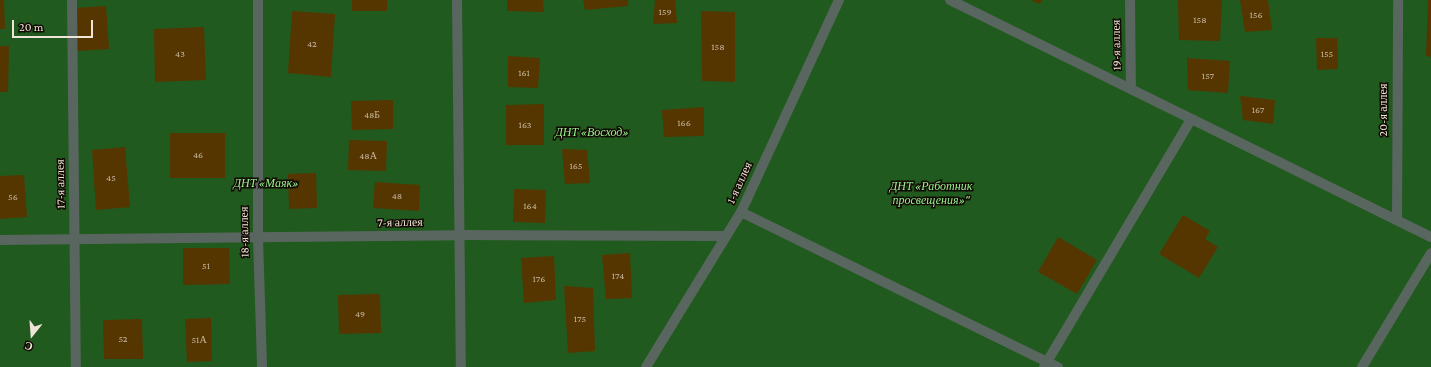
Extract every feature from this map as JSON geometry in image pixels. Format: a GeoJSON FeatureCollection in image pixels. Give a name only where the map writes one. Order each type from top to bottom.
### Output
{"type":"FeatureCollection","features":[{"type":"Feature","properties":{"kind":"street","name":"17-я аллея"},"geometry":{"type":"LineString","coordinates":[[72,0],[76,367]]}},
{"type":"Feature","properties":{"kind":"street","name":"18-я аллея"},"geometry":{"type":"LineString","coordinates":[[258,0],[258,238],[262,367]]}},
{"type":"Feature","properties":{"kind":"street"},"geometry":{"type":"LineString","coordinates":[[457,0],[461,235],[461,367]]}},
{"type":"Feature","properties":{"kind":"street","name":"1-я аллея"},"geometry":{"type":"LineString","coordinates":[[646,367],[741,212],[839,0]]}},
{"type":"Feature","properties":{"kind":"street"},"geometry":{"type":"LineString","coordinates":[[950,0],[1431,237]]}},
{"type":"Feature","properties":{"kind":"street","name":"19-я аллея"},"geometry":{"type":"LineString","coordinates":[[1130,0],[1131,89]]}},
{"type":"Feature","properties":{"kind":"street","name":"20-я аллея"},"geometry":{"type":"LineString","coordinates":[[1397,220],[1398,0]]}},
{"type":"Feature","properties":{"kind":"street"},"geometry":{"type":"LineString","coordinates":[[1045,364],[1191,119]]}},
{"type":"Feature","properties":{"kind":"street"},"geometry":{"type":"LineString","coordinates":[[741,212],[1045,364],[1058,367]]}},
{"type":"Feature","properties":{"kind":"street","name":"7-я аллея"},"geometry":{"type":"LineString","coordinates":[[0,240],[461,235],[726,236]]}},
{"type":"Feature","properties":{"kind":"street"},"geometry":{"type":"LineString","coordinates":[[1362,367],[1431,253]]}},
{"type":"Feature","properties":{"kind":"green space"},"geometry":{"type":"Polygon","coordinates":[[[0,0],[1431,0],[1431,367],[0,367],[0,0]]]}},
{"type":"Feature","properties":{"kind":"building"},"geometry":{"type":"Polygon","coordinates":[[[0,0],[4,0],[5,29],[0,29],[0,0]]]}},
{"type":"Feature","properties":{"kind":"building"},"geometry":{"type":"Polygon","coordinates":[[[352,0],[387,0],[387,11],[352,11],[352,0]]]}},
{"type":"Feature","properties":{"kind":"building"},"geometry":{"type":"Polygon","coordinates":[[[507,0],[543,0],[544,12],[507,11],[507,0]]]}},
{"type":"Feature","properties":{"kind":"building"},"geometry":{"type":"Polygon","coordinates":[[[583,0],[628,0],[628,6],[585,10],[583,0]]]}},
{"type":"Feature","properties":{"kind":"building"},"geometry":{"type":"Polygon","coordinates":[[[655,0],[675,0],[677,23],[653,24],[655,0]]]}},
{"type":"Feature","properties":{"kind":"building"},"geometry":{"type":"Polygon","coordinates":[[[1031,0],[1042,0],[1040,4],[1031,0]]]}},
{"type":"Feature","properties":{"kind":"building"},"geometry":{"type":"Polygon","coordinates":[[[1178,0],[1222,0],[1220,41],[1179,40],[1178,0]]]}},
{"type":"Feature","properties":{"kind":"building"},"geometry":{"type":"Polygon","coordinates":[[[1240,0],[1268,0],[1272,30],[1245,32],[1240,0]]]}},
{"type":"Feature","properties":{"kind":"building"},"geometry":{"type":"Polygon","coordinates":[[[1428,0],[1431,0],[1431,57],[1426,56],[1428,0]]]}},
{"type":"Feature","properties":{"kind":"building"},"geometry":{"type":"Polygon","coordinates":[[[106,6],[109,49],[76,51],[73,8],[106,6]]]}},
{"type":"Feature","properties":{"kind":"building"},"geometry":{"type":"Polygon","coordinates":[[[292,11],[335,14],[331,77],[288,73],[292,11]]]}},
{"type":"Feature","properties":{"kind":"building"},"geometry":{"type":"Polygon","coordinates":[[[701,11],[735,12],[735,82],[702,81],[701,11]]]}},
{"type":"Feature","properties":{"kind":"building"},"geometry":{"type":"Polygon","coordinates":[[[204,27],[206,80],[155,82],[154,29],[204,27]]]}},
{"type":"Feature","properties":{"kind":"building"},"geometry":{"type":"Polygon","coordinates":[[[1316,38],[1337,38],[1338,69],[1317,70],[1316,38]]]}},
{"type":"Feature","properties":{"kind":"building"},"geometry":{"type":"Polygon","coordinates":[[[0,46],[9,46],[8,92],[0,92],[0,46]]]}},
{"type":"Feature","properties":{"kind":"building"},"geometry":{"type":"Polygon","coordinates":[[[508,56],[540,58],[538,88],[508,87],[508,56]]]}},
{"type":"Feature","properties":{"kind":"building"},"geometry":{"type":"Polygon","coordinates":[[[1187,58],[1230,61],[1228,93],[1188,90],[1187,58]]]}},
{"type":"Feature","properties":{"kind":"building"},"geometry":{"type":"Polygon","coordinates":[[[1240,96],[1275,100],[1273,124],[1243,120],[1240,96]]]}},
{"type":"Feature","properties":{"kind":"building"},"geometry":{"type":"Polygon","coordinates":[[[393,100],[393,129],[352,130],[351,101],[393,100]]]}},
{"type":"Feature","properties":{"kind":"building"},"geometry":{"type":"Polygon","coordinates":[[[544,104],[544,145],[506,145],[506,105],[544,104]]]}},
{"type":"Feature","properties":{"kind":"building"},"geometry":{"type":"Polygon","coordinates":[[[704,107],[704,136],[664,137],[662,110],[704,107]]]}},
{"type":"Feature","properties":{"kind":"building"},"geometry":{"type":"Polygon","coordinates":[[[170,133],[225,133],[225,178],[170,178],[170,133]]]}},
{"type":"Feature","properties":{"kind":"building"},"geometry":{"type":"Polygon","coordinates":[[[349,140],[387,141],[386,171],[348,170],[349,140]]]}},
{"type":"Feature","properties":{"kind":"building"},"geometry":{"type":"Polygon","coordinates":[[[125,147],[130,207],[96,210],[92,150],[125,147]]]}},
{"type":"Feature","properties":{"kind":"building"},"geometry":{"type":"Polygon","coordinates":[[[562,149],[587,150],[590,183],[565,184],[562,149]]]}},
{"type":"Feature","properties":{"kind":"building"},"geometry":{"type":"Polygon","coordinates":[[[316,173],[317,208],[289,209],[288,174],[316,173]]]}},
{"type":"Feature","properties":{"kind":"building"},"geometry":{"type":"Polygon","coordinates":[[[24,175],[27,217],[0,219],[0,176],[24,175]]]}},
{"type":"Feature","properties":{"kind":"building"},"geometry":{"type":"Polygon","coordinates":[[[375,182],[420,185],[419,211],[373,208],[375,182]]]}},
{"type":"Feature","properties":{"kind":"building"},"geometry":{"type":"Polygon","coordinates":[[[514,189],[546,190],[545,223],[513,222],[514,189]]]}},
{"type":"Feature","properties":{"kind":"building"},"geometry":{"type":"Polygon","coordinates":[[[1183,215],[1210,231],[1205,239],[1218,247],[1199,278],[1159,254],[1183,215]]]}},
{"type":"Feature","properties":{"kind":"building"},"geometry":{"type":"Polygon","coordinates":[[[1058,237],[1097,260],[1077,294],[1038,272],[1058,237]]]}},
{"type":"Feature","properties":{"kind":"building"},"geometry":{"type":"Polygon","coordinates":[[[183,248],[229,248],[230,284],[183,285],[183,248]]]}},
{"type":"Feature","properties":{"kind":"building"},"geometry":{"type":"Polygon","coordinates":[[[630,253],[632,298],[606,299],[602,255],[630,253]]]}},
{"type":"Feature","properties":{"kind":"building"},"geometry":{"type":"Polygon","coordinates":[[[554,256],[556,300],[524,303],[521,258],[554,256]]]}},
{"type":"Feature","properties":{"kind":"building"},"geometry":{"type":"Polygon","coordinates":[[[564,286],[593,288],[595,351],[568,353],[564,286]]]}},
{"type":"Feature","properties":{"kind":"building"},"geometry":{"type":"Polygon","coordinates":[[[380,294],[381,333],[339,334],[338,295],[380,294]]]}},
{"type":"Feature","properties":{"kind":"building"},"geometry":{"type":"Polygon","coordinates":[[[211,318],[212,361],[187,362],[185,319],[211,318]]]}},
{"type":"Feature","properties":{"kind":"building"},"geometry":{"type":"Polygon","coordinates":[[[142,319],[143,359],[104,359],[103,320],[142,319]]]}},
{"type":"Feature","properties":{"kind":"park label","name":"ДНТ «Восход»"},"geometry":{"type":"Point","coordinates":[592,133]}},
{"type":"Feature","properties":{"kind":"park label","name":"ДНТ «Маяк»"},"geometry":{"type":"Point","coordinates":[266,184]}},
{"type":"Feature","properties":{"kind":"park label","name":"ДНТ «Работник просвещения»\""},"geometry":{"type":"Point","coordinates":[931,194]}}]}
